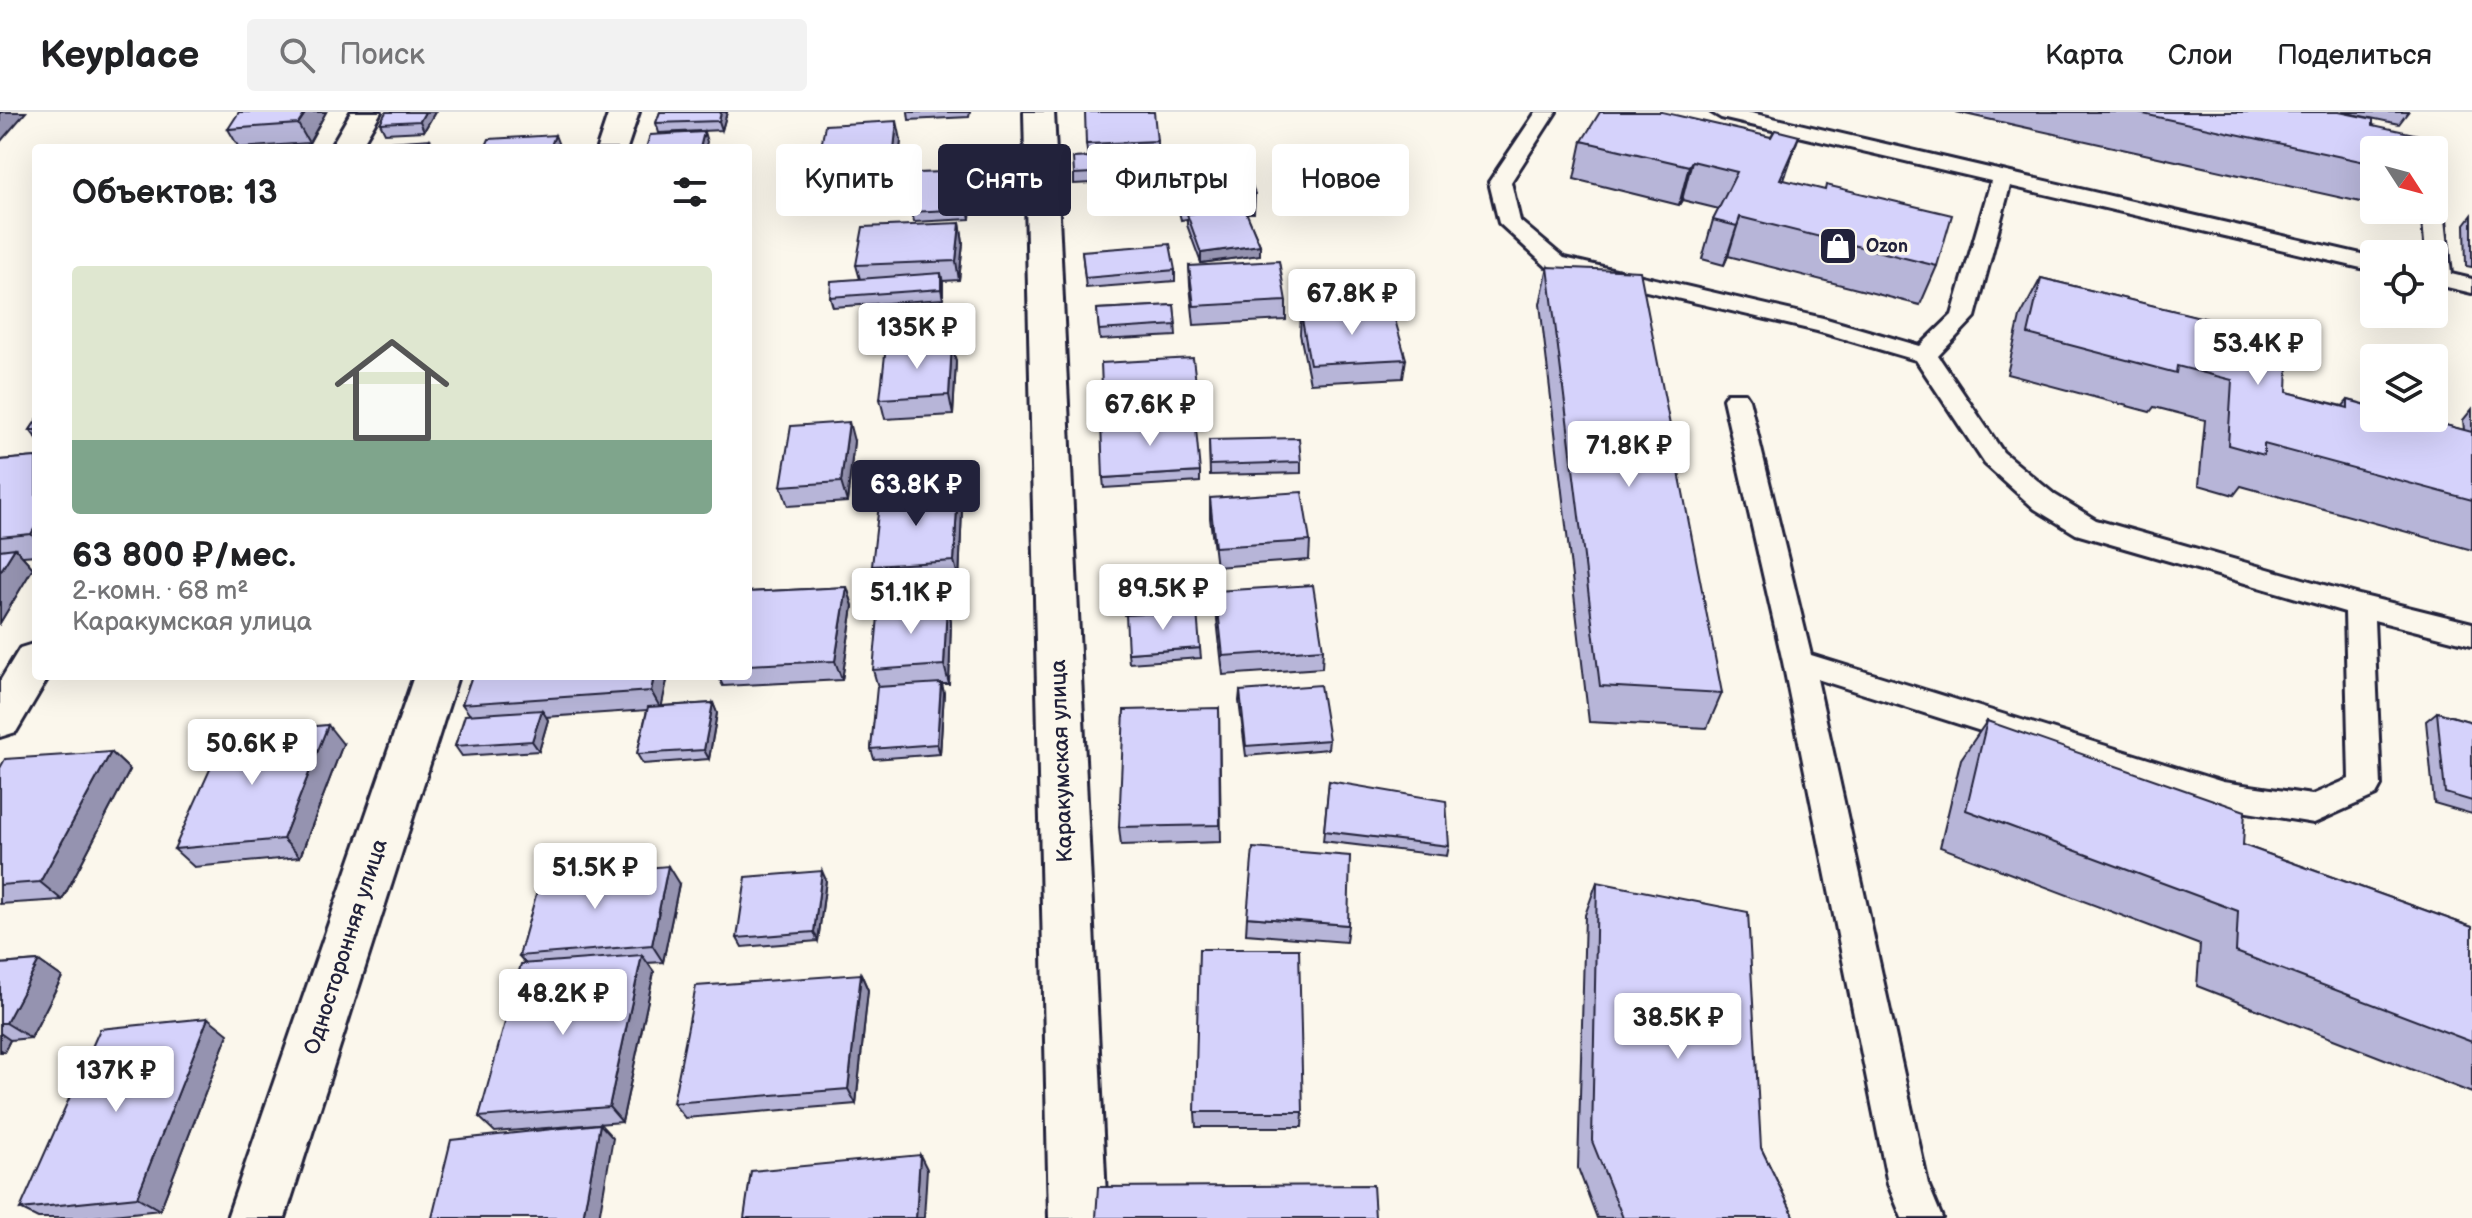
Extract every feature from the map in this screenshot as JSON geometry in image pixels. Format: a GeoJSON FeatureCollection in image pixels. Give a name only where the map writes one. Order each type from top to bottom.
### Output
{"type":"FeatureCollection","features":[{"type":"Feature","properties":{"kind":"street"},"geometry":{"type":"LineString","coordinates":[[347,144],[366,112]]}},
{"type":"Feature","properties":{"kind":"street"},"geometry":{"type":"LineString","coordinates":[[613,144],[624,112]]}},
{"type":"Feature","properties":{"kind":"street","name":"Каракумская улица"},"geometry":{"type":"LineString","coordinates":[[1039,112],[1078,1218]]}},
{"type":"Feature","properties":{"kind":"street"},"geometry":{"type":"LineString","coordinates":[[0,719],[32,667]]}},
{"type":"Feature","properties":{"kind":"street","name":"Односторонняя улица"},"geometry":{"type":"LineString","coordinates":[[256,1218],[435,680]]}},
{"type":"Feature","properties":{"kind":"lane"},"geometry":{"type":"LineString","coordinates":[[1546,112],[1500,182],[1510,223],[1556,263],[1823,325],[1925,355],[1994,458],[2045,502],[2086,527],[2359,606],[2472,634]]}},
{"type":"Feature","properties":{"kind":"lane"},"geometry":{"type":"LineString","coordinates":[[1721,112],[1849,132],[2002,178],[2360,261]]}},
{"type":"Feature","properties":{"kind":"lane"},"geometry":{"type":"LineString","coordinates":[[1925,355],[1963,317],[2002,178]]}},
{"type":"Feature","properties":{"kind":"lane"},"geometry":{"type":"LineString","coordinates":[[2448,281],[2472,286]]}},
{"type":"Feature","properties":{"kind":"lane"},"geometry":{"type":"LineString","coordinates":[[1736,399],[1798,662],[1908,1184],[1922,1218]]}},
{"type":"Feature","properties":{"kind":"lane"},"geometry":{"type":"LineString","coordinates":[[1798,662],[2223,795],[2314,809],[2365,786],[2359,606]]}},
{"type":"Feature","properties":{"kind":"building"},"geometry":{"type":"Polygon","coordinates":[[[239,112],[306,112],[298,124],[228,129],[239,112]]]}},
{"type":"Feature","properties":{"kind":"building"},"geometry":{"type":"Polygon","coordinates":[[[386,112],[425,112],[420,121],[380,123],[386,112]]]}},
{"type":"Feature","properties":{"kind":"building"},"geometry":{"type":"Polygon","coordinates":[[[660,112],[721,112],[719,121],[656,123],[660,112]]]}},
{"type":"Feature","properties":{"kind":"building"},"geometry":{"type":"Polygon","coordinates":[[[1085,112],[1154,112],[1157,141],[1086,144],[1085,112]]]}},
{"type":"Feature","properties":{"kind":"building"},"geometry":{"type":"Polygon","coordinates":[[[1600,112],[1662,112],[1771,137],[1775,130],[1799,136],[1780,179],[1825,190],[1826,185],[1952,215],[1937,266],[1740,217],[1737,226],[1713,220],[1737,172],[1692,161],[1689,166],[1582,141],[1600,112]]]}},
{"type":"Feature","properties":{"kind":"building"},"geometry":{"type":"Polygon","coordinates":[[[2134,112],[2339,112],[2373,119],[2373,125],[2423,136],[2360,136],[2360,161],[2134,112]]]}},
{"type":"Feature","properties":{"kind":"building"},"geometry":{"type":"Polygon","coordinates":[[[897,121],[895,144],[822,144],[825,125],[897,121]]]}},
{"type":"Feature","properties":{"kind":"building"},"geometry":{"type":"Polygon","coordinates":[[[704,132],[701,144],[647,144],[650,135],[704,132]]]}},
{"type":"Feature","properties":{"kind":"building"},"geometry":{"type":"Polygon","coordinates":[[[555,135],[552,144],[487,144],[489,139],[555,135]]]}},
{"type":"Feature","properties":{"kind":"building"},"geometry":{"type":"Polygon","coordinates":[[[430,139],[428,144],[359,144],[430,139]]]}},
{"type":"Feature","properties":{"kind":"building"},"geometry":{"type":"Polygon","coordinates":[[[1087,157],[1087,173],[1074,174],[1073,158],[1087,157]]]}},
{"type":"Feature","properties":{"kind":"building"},"geometry":{"type":"Polygon","coordinates":[[[938,172],[938,211],[922,211],[922,173],[938,172]]]}},
{"type":"Feature","properties":{"kind":"building"},"geometry":{"type":"Polygon","coordinates":[[[1188,216],[1248,216],[1260,245],[1201,253],[1188,216]]]}},
{"type":"Feature","properties":{"kind":"building"},"geometry":{"type":"Polygon","coordinates":[[[960,223],[956,261],[856,265],[863,227],[960,223]]]}},
{"type":"Feature","properties":{"kind":"building"},"geometry":{"type":"Polygon","coordinates":[[[1170,244],[1175,270],[1085,278],[1082,251],[1170,244]]]}},
{"type":"Feature","properties":{"kind":"building"},"geometry":{"type":"Polygon","coordinates":[[[1279,261],[1286,301],[1194,306],[1189,266],[1279,261]]]}},
{"type":"Feature","properties":{"kind":"building"},"geometry":{"type":"Polygon","coordinates":[[[1548,267],[1640,271],[1722,693],[1600,686],[1548,267]]]}},
{"type":"Feature","properties":{"kind":"building"},"geometry":{"type":"Polygon","coordinates":[[[941,273],[941,289],[830,297],[831,281],[941,273]]]}},
{"type":"Feature","properties":{"kind":"building"},"geometry":{"type":"Polygon","coordinates":[[[2041,278],[2261,332],[2261,322],[2289,329],[2287,392],[2348,408],[2348,400],[2360,403],[2360,432],[2448,432],[2448,426],[2472,432],[2472,500],[2264,444],[2264,455],[2228,445],[2232,380],[2177,366],[2176,373],[2028,334],[2041,278]]]}},
{"type":"Feature","properties":{"kind":"building"},"geometry":{"type":"Polygon","coordinates":[[[1174,305],[1176,325],[1099,330],[1097,309],[1174,305]]]}},
{"type":"Feature","properties":{"kind":"building"},"geometry":{"type":"Polygon","coordinates":[[[1392,309],[1406,359],[1310,364],[1301,314],[1392,309]]]}},
{"type":"Feature","properties":{"kind":"building"},"geometry":{"type":"Polygon","coordinates":[[[952,343],[949,395],[880,399],[886,346],[952,343]]]}},
{"type":"Feature","properties":{"kind":"building"},"geometry":{"type":"Polygon","coordinates":[[[1193,358],[1196,383],[1102,388],[1101,363],[1193,358]]]}},
{"type":"Feature","properties":{"kind":"building"},"geometry":{"type":"Polygon","coordinates":[[[1195,418],[1200,472],[1103,478],[1101,423],[1195,418]]]}},
{"type":"Feature","properties":{"kind":"building"},"geometry":{"type":"Polygon","coordinates":[[[849,422],[841,482],[781,486],[791,426],[849,422]]]}},
{"type":"Feature","properties":{"kind":"building"},"geometry":{"type":"Polygon","coordinates":[[[1299,438],[1301,462],[1210,465],[1209,440],[1299,438]]]}},
{"type":"Feature","properties":{"kind":"building"},"geometry":{"type":"Polygon","coordinates":[[[32,457],[31,534],[0,537],[0,460],[32,457]]]}},
{"type":"Feature","properties":{"kind":"building"},"geometry":{"type":"Polygon","coordinates":[[[958,489],[954,561],[872,566],[880,495],[958,489]]]}},
{"type":"Feature","properties":{"kind":"building"},"geometry":{"type":"Polygon","coordinates":[[[1302,492],[1310,541],[1215,547],[1210,498],[1302,492]]]}},
{"type":"Feature","properties":{"kind":"building"},"geometry":{"type":"Polygon","coordinates":[[[15,548],[0,572],[0,550],[15,548]]]}},
{"type":"Feature","properties":{"kind":"building"},"geometry":{"type":"Polygon","coordinates":[[[1205,576],[1207,598],[1123,604],[1122,582],[1205,576]]]}},
{"type":"Feature","properties":{"kind":"building"},"geometry":{"type":"Polygon","coordinates":[[[1313,585],[1323,649],[1223,656],[1216,591],[1313,585]]]}},
{"type":"Feature","properties":{"kind":"building"},"geometry":{"type":"Polygon","coordinates":[[[847,587],[835,661],[752,665],[752,592],[847,587]]]}},
{"type":"Feature","properties":{"kind":"building"},"geometry":{"type":"Polygon","coordinates":[[[947,602],[944,665],[873,670],[879,606],[947,602]]]}},
{"type":"Feature","properties":{"kind":"building"},"geometry":{"type":"Polygon","coordinates":[[[1197,611],[1200,648],[1128,653],[1126,615],[1197,611]]]}},
{"type":"Feature","properties":{"kind":"building"},"geometry":{"type":"Polygon","coordinates":[[[471,680],[653,680],[651,691],[462,704],[471,680]]]}},
{"type":"Feature","properties":{"kind":"building"},"geometry":{"type":"Polygon","coordinates":[[[941,683],[937,744],[871,749],[877,687],[941,683]]]}},
{"type":"Feature","properties":{"kind":"building"},"geometry":{"type":"Polygon","coordinates":[[[1320,685],[1329,740],[1246,746],[1240,691],[1320,685]]]}},
{"type":"Feature","properties":{"kind":"building"},"geometry":{"type":"Polygon","coordinates":[[[713,703],[704,750],[637,754],[648,707],[713,703]]]}},
{"type":"Feature","properties":{"kind":"building"},"geometry":{"type":"Polygon","coordinates":[[[1219,708],[1220,825],[1119,827],[1124,710],[1219,708]]]}},
{"type":"Feature","properties":{"kind":"building"},"geometry":{"type":"Polygon","coordinates":[[[542,710],[532,741],[455,746],[465,715],[542,710]]]}},
{"type":"Feature","properties":{"kind":"building"},"geometry":{"type":"Polygon","coordinates":[[[2437,712],[2472,722],[2472,801],[2445,793],[2437,712]]]}},
{"type":"Feature","properties":{"kind":"building"},"geometry":{"type":"Polygon","coordinates":[[[1987,721],[2245,811],[2243,845],[2472,927],[2472,1042],[2236,952],[2238,911],[1966,810],[1987,721]]]}},
{"type":"Feature","properties":{"kind":"building"},"geometry":{"type":"Polygon","coordinates":[[[328,725],[283,839],[174,849],[226,734],[328,725]]]}},
{"type":"Feature","properties":{"kind":"building"},"geometry":{"type":"Polygon","coordinates":[[[111,752],[40,882],[0,885],[0,768],[5,759],[111,752]]]}},
{"type":"Feature","properties":{"kind":"building"},"geometry":{"type":"Polygon","coordinates":[[[1329,781],[1446,801],[1449,846],[1324,831],[1329,781]]]}},
{"type":"Feature","properties":{"kind":"building"},"geometry":{"type":"Polygon","coordinates":[[[1253,848],[1350,856],[1348,925],[1247,917],[1253,848]]]}},
{"type":"Feature","properties":{"kind":"building"},"geometry":{"type":"Polygon","coordinates":[[[668,866],[652,945],[519,956],[541,877],[668,866]]]}},
{"type":"Feature","properties":{"kind":"building"},"geometry":{"type":"Polygon","coordinates":[[[822,871],[814,932],[737,938],[746,877],[822,871]]]}},
{"type":"Feature","properties":{"kind":"building"},"geometry":{"type":"Polygon","coordinates":[[[1597,882],[1748,912],[1761,1148],[1795,1218],[1623,1218],[1592,1141],[1597,882]]]}},
{"type":"Feature","properties":{"kind":"building"},"geometry":{"type":"Polygon","coordinates":[[[1199,949],[1299,949],[1303,1112],[1195,1112],[1199,949]]]}},
{"type":"Feature","properties":{"kind":"building"},"geometry":{"type":"Polygon","coordinates":[[[642,955],[609,1107],[479,1117],[521,964],[642,955]]]}},
{"type":"Feature","properties":{"kind":"building"},"geometry":{"type":"Polygon","coordinates":[[[39,961],[6,1023],[0,1023],[0,964],[39,961]]]}},
{"type":"Feature","properties":{"kind":"building"},"geometry":{"type":"Polygon","coordinates":[[[861,974],[848,1089],[673,1103],[696,986],[861,974]]]}},
{"type":"Feature","properties":{"kind":"building"},"geometry":{"type":"Polygon","coordinates":[[[208,1018],[137,1197],[20,1209],[100,1029],[208,1018]]]}},
{"type":"Feature","properties":{"kind":"building"},"geometry":{"type":"Polygon","coordinates":[[[600,1124],[583,1218],[432,1218],[451,1140],[600,1124]]]}},
{"type":"Feature","properties":{"kind":"building"},"geometry":{"type":"Polygon","coordinates":[[[920,1155],[916,1218],[744,1218],[751,1171],[920,1155]]]}},
{"type":"Feature","properties":{"kind":"building"},"geometry":{"type":"Polygon","coordinates":[[[1373,1185],[1375,1218],[1096,1218],[1098,1187],[1373,1185]]]}},
{"type":"Feature","properties":{"kind":"place","name":"Ozon"},"geometry":{"type":"Point","coordinates":[1838,246]}}]}
